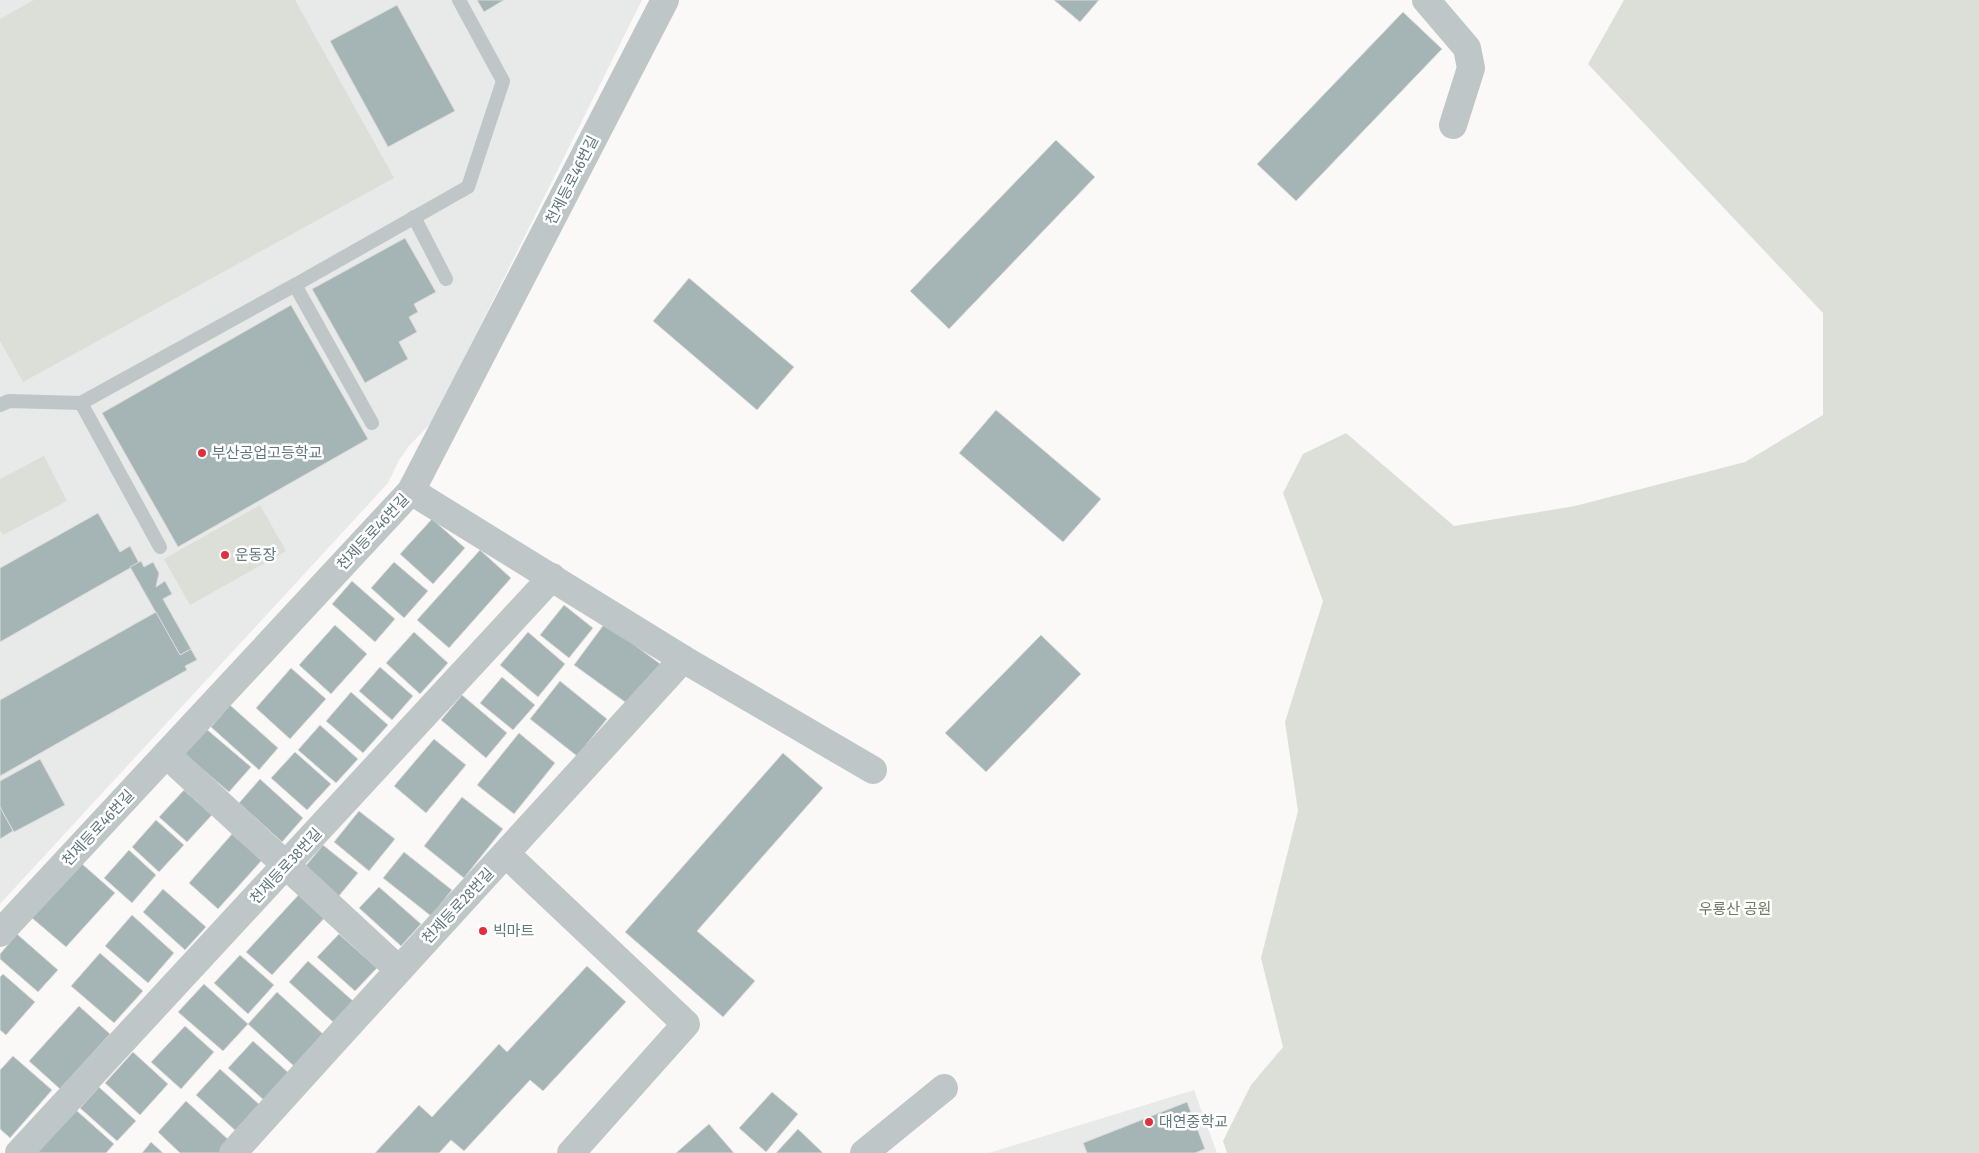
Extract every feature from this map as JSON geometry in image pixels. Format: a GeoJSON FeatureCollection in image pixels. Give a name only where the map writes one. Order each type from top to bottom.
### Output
{"type":"FeatureCollection","features":[{"type":"Feature","properties":{"kind":"street","name":"천제등로46번길"},"geometry":{"type":"LineString","coordinates":[[0,933],[411,491],[665,0]]}},
{"type":"Feature","properties":{"kind":"street"},"geometry":{"type":"LineString","coordinates":[[1426,0],[1467,48],[1471,68],[1453,125]]}},
{"type":"Feature","properties":{"kind":"street"},"geometry":{"type":"LineString","coordinates":[[411,491],[683,659],[873,770]]}},
{"type":"Feature","properties":{"kind":"street","name":"천제등로38번길"},"geometry":{"type":"LineString","coordinates":[[19,1153],[287,866],[552,577]]}},
{"type":"Feature","properties":{"kind":"street","name":"천제등로28번길"},"geometry":{"type":"LineString","coordinates":[[233,1153],[398,969],[506,854],[683,659]]}},
{"type":"Feature","properties":{"kind":"street"},"geometry":{"type":"LineString","coordinates":[[167,755],[398,969]]}},
{"type":"Feature","properties":{"kind":"street"},"geometry":{"type":"LineString","coordinates":[[506,854],[686,1024],[571,1153]]}},
{"type":"Feature","properties":{"kind":"street"},"geometry":{"type":"LineString","coordinates":[[864,1153],[944,1088]]}},
{"type":"Feature","properties":{"kind":"lane"},"geometry":{"type":"LineString","coordinates":[[0,405],[9,400],[80,403],[468,187],[503,81],[459,0]]}},
{"type":"Feature","properties":{"kind":"lane"},"geometry":{"type":"LineString","coordinates":[[414,217],[446,279]]}},
{"type":"Feature","properties":{"kind":"lane"},"geometry":{"type":"LineString","coordinates":[[295,285],[372,423]]}},
{"type":"Feature","properties":{"kind":"lane"},"geometry":{"type":"LineString","coordinates":[[80,403],[160,547]]}},
{"type":"Feature","properties":{"kind":"shaded area","name":"부산공업고등학교"},"geometry":{"type":"Polygon","coordinates":[[[0,0],[642,0],[433,421],[409,446],[399,460],[388,483],[0,904],[0,0]]]}},
{"type":"Feature","properties":{"kind":"shaded area","name":"대연중학교"},"geometry":{"type":"Polygon","coordinates":[[[1194,1090],[1217,1153],[989,1153],[1194,1090]]]}},
{"type":"Feature","properties":{"kind":"green space"},"geometry":{"type":"Polygon","coordinates":[[[34,0],[295,0],[394,178],[23,382],[0,341],[0,19],[34,0]]]}},
{"type":"Feature","properties":{"kind":"green space","name":"우룡산 공원"},"geometry":{"type":"Polygon","coordinates":[[[1624,0],[1979,0],[1979,1153],[1227,1153],[1223,1141],[1251,1085],[1283,1047],[1261,958],[1298,811],[1285,722],[1323,601],[1283,493],[1303,454],[1346,433],[1454,526],[1575,506],[1745,462],[1823,415],[1823,313],[1588,64],[1624,0]]]}},
{"type":"Feature","properties":{"kind":"green space"},"geometry":{"type":"Polygon","coordinates":[[[44,456],[67,501],[3,535],[0,530],[0,479],[44,456]]]}},
{"type":"Feature","properties":{"kind":"green space","name":"운동장"},"geometry":{"type":"Polygon","coordinates":[[[260,505],[286,551],[190,605],[164,559],[260,505]]]}},
{"type":"Feature","properties":{"kind":"building"},"geometry":{"type":"Polygon","coordinates":[[[477,0],[504,0],[484,12],[477,0]]]}},
{"type":"Feature","properties":{"kind":"building"},"geometry":{"type":"Polygon","coordinates":[[[1054,0],[1099,0],[1080,22],[1054,0]]]}},
{"type":"Feature","properties":{"kind":"building"},"geometry":{"type":"Polygon","coordinates":[[[397,5],[455,111],[388,147],[330,41],[397,5]]]}},
{"type":"Feature","properties":{"kind":"building"},"geometry":{"type":"Polygon","coordinates":[[[1403,12],[1442,49],[1296,201],[1257,164],[1403,12]]]}},
{"type":"Feature","properties":{"kind":"building"},"geometry":{"type":"Polygon","coordinates":[[[1056,140],[1095,177],[949,329],[910,291],[1056,140]]]}},
{"type":"Feature","properties":{"kind":"building"},"geometry":{"type":"Polygon","coordinates":[[[405,238],[436,292],[414,304],[418,312],[409,317],[417,332],[399,342],[408,359],[365,383],[312,289],[405,238]]]}},
{"type":"Feature","properties":{"kind":"building"},"geometry":{"type":"Polygon","coordinates":[[[689,278],[794,367],[757,410],[653,321],[689,278]]]}},
{"type":"Feature","properties":{"kind":"building"},"geometry":{"type":"Polygon","coordinates":[[[291,305],[368,439],[178,547],[102,413],[291,305]]]}},
{"type":"Feature","properties":{"kind":"building"},"geometry":{"type":"Polygon","coordinates":[[[996,410],[1101,499],[1063,542],[959,453],[996,410]]]}},
{"type":"Feature","properties":{"kind":"building"},"geometry":{"type":"Polygon","coordinates":[[[98,513],[120,552],[130,546],[139,563],[0,642],[0,568],[98,513]]]}},
{"type":"Feature","properties":{"kind":"building"},"geometry":{"type":"Polygon","coordinates":[[[432,519],[465,548],[433,584],[400,554],[432,519]]]}},
{"type":"Feature","properties":{"kind":"building"},"geometry":{"type":"Polygon","coordinates":[[[480,550],[511,578],[449,648],[417,620],[480,550]]]}},
{"type":"Feature","properties":{"kind":"building"},"geometry":{"type":"Polygon","coordinates":[[[141,561],[144,567],[153,562],[159,573],[156,587],[165,581],[172,594],[163,599],[191,649],[180,655],[130,567],[141,561]]]}},
{"type":"Feature","properties":{"kind":"building"},"geometry":{"type":"Polygon","coordinates":[[[394,562],[428,591],[404,618],[371,588],[394,562]]]}},
{"type":"Feature","properties":{"kind":"building"},"geometry":{"type":"Polygon","coordinates":[[[352,581],[395,619],[375,642],[332,604],[352,581]]]}},
{"type":"Feature","properties":{"kind":"building"},"geometry":{"type":"Polygon","coordinates":[[[564,605],[593,628],[569,658],[540,635],[564,605]]]}},
{"type":"Feature","properties":{"kind":"building"},"geometry":{"type":"Polygon","coordinates":[[[156,612],[180,655],[191,649],[197,660],[185,666],[187,670],[0,776],[0,700],[156,612]]]}},
{"type":"Feature","properties":{"kind":"building"},"geometry":{"type":"Polygon","coordinates":[[[605,623],[663,666],[632,707],[574,665],[605,623]]]}},
{"type":"Feature","properties":{"kind":"building"},"geometry":{"type":"Polygon","coordinates":[[[335,625],[367,654],[331,694],[299,665],[335,625]]]}},
{"type":"Feature","properties":{"kind":"building"},"geometry":{"type":"Polygon","coordinates":[[[414,632],[448,663],[420,694],[386,663],[414,632]]]}},
{"type":"Feature","properties":{"kind":"building"},"geometry":{"type":"Polygon","coordinates":[[[528,632],[565,664],[538,697],[500,665],[528,632]]]}},
{"type":"Feature","properties":{"kind":"building"},"geometry":{"type":"Polygon","coordinates":[[[1041,635],[1081,674],[986,772],[945,733],[1041,635]]]}},
{"type":"Feature","properties":{"kind":"building"},"geometry":{"type":"Polygon","coordinates":[[[380,667],[413,696],[392,720],[359,691],[380,667]]]}},
{"type":"Feature","properties":{"kind":"building"},"geometry":{"type":"Polygon","coordinates":[[[291,668],[326,699],[290,739],[256,708],[291,668]]]}},
{"type":"Feature","properties":{"kind":"building"},"geometry":{"type":"Polygon","coordinates":[[[502,677],[535,705],[513,730],[480,703],[502,677]]]}},
{"type":"Feature","properties":{"kind":"building"},"geometry":{"type":"Polygon","coordinates":[[[560,681],[607,719],[577,756],[530,719],[560,681]]]}},
{"type":"Feature","properties":{"kind":"building"},"geometry":{"type":"Polygon","coordinates":[[[351,692],[388,725],[363,753],[326,721],[351,692]]]}},
{"type":"Feature","properties":{"kind":"building"},"geometry":{"type":"Polygon","coordinates":[[[462,695],[507,733],[486,758],[441,720],[462,695]]]}},
{"type":"Feature","properties":{"kind":"building"},"geometry":{"type":"Polygon","coordinates":[[[230,705],[278,748],[259,770],[211,727],[230,705]]]}},
{"type":"Feature","properties":{"kind":"building"},"geometry":{"type":"Polygon","coordinates":[[[320,725],[358,759],[336,783],[298,750],[320,725]]]}},
{"type":"Feature","properties":{"kind":"building"},"geometry":{"type":"Polygon","coordinates":[[[204,727],[251,767],[229,792],[182,752],[204,727]]]}},
{"type":"Feature","properties":{"kind":"building"},"geometry":{"type":"Polygon","coordinates":[[[519,733],[555,763],[514,814],[477,785],[519,733]]]}},
{"type":"Feature","properties":{"kind":"building"},"geometry":{"type":"Polygon","coordinates":[[[434,739],[466,765],[426,813],[394,786],[434,739]]]}},
{"type":"Feature","properties":{"kind":"building"},"geometry":{"type":"Polygon","coordinates":[[[295,752],[331,784],[307,810],[271,778],[295,752]]]}},
{"type":"Feature","properties":{"kind":"building"},"geometry":{"type":"Polygon","coordinates":[[[783,753],[823,788],[697,931],[755,981],[723,1017],[625,932],[783,753]]]}},
{"type":"Feature","properties":{"kind":"building"},"geometry":{"type":"Polygon","coordinates":[[[40,759],[65,805],[14,832],[0,808],[0,781],[40,759]]]}},
{"type":"Feature","properties":{"kind":"building"},"geometry":{"type":"Polygon","coordinates":[[[260,779],[303,818],[282,842],[239,803],[260,779]]]}},
{"type":"Feature","properties":{"kind":"building"},"geometry":{"type":"Polygon","coordinates":[[[184,790],[212,815],[187,842],[159,817],[184,790]]]}},
{"type":"Feature","properties":{"kind":"building"},"geometry":{"type":"Polygon","coordinates":[[[462,797],[503,829],[464,878],[424,846],[462,797]]]}},
{"type":"Feature","properties":{"kind":"building"},"geometry":{"type":"Polygon","coordinates":[[[0,807],[13,831],[0,839],[0,807]]]}},
{"type":"Feature","properties":{"kind":"building"},"geometry":{"type":"Polygon","coordinates":[[[359,811],[395,839],[369,871],[334,842],[359,811]]]}},
{"type":"Feature","properties":{"kind":"building"},"geometry":{"type":"Polygon","coordinates":[[[156,820],[184,845],[159,872],[132,847],[156,820]]]}},
{"type":"Feature","properties":{"kind":"building"},"geometry":{"type":"Polygon","coordinates":[[[232,834],[262,860],[218,909],[189,883],[232,834]]]}},
{"type":"Feature","properties":{"kind":"building"},"geometry":{"type":"Polygon","coordinates":[[[323,845],[358,873],[338,897],[303,869],[323,845]]]}},
{"type":"Feature","properties":{"kind":"building"},"geometry":{"type":"Polygon","coordinates":[[[129,850],[156,875],[132,903],[104,878],[129,850]]]}},
{"type":"Feature","properties":{"kind":"building"},"geometry":{"type":"Polygon","coordinates":[[[404,852],[452,890],[431,916],[383,878],[404,852]]]}},
{"type":"Feature","properties":{"kind":"building"},"geometry":{"type":"Polygon","coordinates":[[[81,863],[115,893],[66,947],[32,918],[81,863]]]}},
{"type":"Feature","properties":{"kind":"building"},"geometry":{"type":"Polygon","coordinates":[[[379,887],[421,924],[401,946],[359,908],[379,887]]]}},
{"type":"Feature","properties":{"kind":"building"},"geometry":{"type":"Polygon","coordinates":[[[163,889],[206,927],[185,950],[143,912],[163,889]]]}},
{"type":"Feature","properties":{"kind":"building"},"geometry":{"type":"Polygon","coordinates":[[[303,890],[329,913],[272,975],[246,952],[303,890]]]}},
{"type":"Feature","properties":{"kind":"building"},"geometry":{"type":"Polygon","coordinates":[[[132,915],[174,953],[148,983],[105,946],[132,915]]]}},
{"type":"Feature","properties":{"kind":"building"},"geometry":{"type":"Polygon","coordinates":[[[17,934],[58,970],[38,992],[0,959],[0,954],[17,934]]]}},
{"type":"Feature","properties":{"kind":"building"},"geometry":{"type":"Polygon","coordinates":[[[339,934],[377,968],[355,991],[317,957],[339,934]]]}},
{"type":"Feature","properties":{"kind":"building"},"geometry":{"type":"Polygon","coordinates":[[[100,953],[143,991],[114,1023],[71,986],[100,953]]]}},
{"type":"Feature","properties":{"kind":"building"},"geometry":{"type":"Polygon","coordinates":[[[240,955],[274,985],[248,1014],[214,983],[240,955]]]}},
{"type":"Feature","properties":{"kind":"building"},"geometry":{"type":"Polygon","coordinates":[[[308,961],[353,1001],[333,1022],[289,982],[308,961]]]}},
{"type":"Feature","properties":{"kind":"building"},"geometry":{"type":"Polygon","coordinates":[[[587,966],[626,1002],[543,1091],[530,1080],[464,1151],[451,1140],[439,1153],[375,1153],[419,1105],[432,1117],[499,1044],[507,1052],[587,966]]]}},
{"type":"Feature","properties":{"kind":"building"},"geometry":{"type":"Polygon","coordinates":[[[3,974],[35,1002],[6,1035],[0,1030],[0,977],[3,974]]]}},
{"type":"Feature","properties":{"kind":"building"},"geometry":{"type":"Polygon","coordinates":[[[204,984],[248,1024],[223,1051],[178,1012],[204,984]]]}},
{"type":"Feature","properties":{"kind":"building"},"geometry":{"type":"Polygon","coordinates":[[[277,992],[324,1035],[295,1067],[248,1024],[277,992]]]}},
{"type":"Feature","properties":{"kind":"building"},"geometry":{"type":"Polygon","coordinates":[[[79,1006],[110,1034],[60,1089],[29,1061],[79,1006]]]}},
{"type":"Feature","properties":{"kind":"building"},"geometry":{"type":"Polygon","coordinates":[[[185,1026],[214,1052],[181,1089],[151,1062],[185,1026]]]}},
{"type":"Feature","properties":{"kind":"building"},"geometry":{"type":"Polygon","coordinates":[[[253,1041],[291,1075],[266,1102],[228,1068],[253,1041]]]}},
{"type":"Feature","properties":{"kind":"building"},"geometry":{"type":"Polygon","coordinates":[[[133,1052],[168,1084],[140,1115],[105,1083],[133,1052]]]}},
{"type":"Feature","properties":{"kind":"building"},"geometry":{"type":"Polygon","coordinates":[[[13,1056],[52,1090],[10,1138],[0,1129],[0,1070],[13,1056]]]}},
{"type":"Feature","properties":{"kind":"building"},"geometry":{"type":"Polygon","coordinates":[[[220,1069],[261,1106],[237,1132],[196,1095],[220,1069]]]}},
{"type":"Feature","properties":{"kind":"building"},"geometry":{"type":"Polygon","coordinates":[[[99,1087],[136,1121],[117,1141],[80,1108],[99,1087]]]}},
{"type":"Feature","properties":{"kind":"building"},"geometry":{"type":"Polygon","coordinates":[[[772,1092],[798,1114],[766,1152],[739,1128],[772,1092]]]}},
{"type":"Feature","properties":{"kind":"building"},"geometry":{"type":"Polygon","coordinates":[[[186,1101],[231,1142],[222,1153],[180,1153],[158,1132],[186,1101]]]}},
{"type":"Feature","properties":{"kind":"building"},"geometry":{"type":"Polygon","coordinates":[[[1187,1102],[1205,1149],[1195,1153],[1087,1153],[1083,1143],[1187,1102]]]}},
{"type":"Feature","properties":{"kind":"building"},"geometry":{"type":"Polygon","coordinates":[[[76,1110],[114,1144],[106,1153],[37,1153],[76,1110]]]}},
{"type":"Feature","properties":{"kind":"building"},"geometry":{"type":"Polygon","coordinates":[[[709,1124],[734,1153],[676,1153],[709,1124]]]}},
{"type":"Feature","properties":{"kind":"building"},"geometry":{"type":"Polygon","coordinates":[[[798,1129],[823,1153],[776,1153],[798,1129]]]}},
{"type":"Feature","properties":{"kind":"building"},"geometry":{"type":"Polygon","coordinates":[[[151,1142],[163,1153],[142,1153],[151,1142]]]}},
{"type":"Feature","properties":{"kind":"place","name":"부산공업고등학교"},"geometry":{"type":"Point","coordinates":[202,453]}},
{"type":"Feature","properties":{"kind":"place","name":"운동장"},"geometry":{"type":"Point","coordinates":[225,555]}},
{"type":"Feature","properties":{"kind":"place","name":"빅마트"},"geometry":{"type":"Point","coordinates":[483,931]}},
{"type":"Feature","properties":{"kind":"place","name":"대연중학교"},"geometry":{"type":"Point","coordinates":[1149,1122]}}]}
